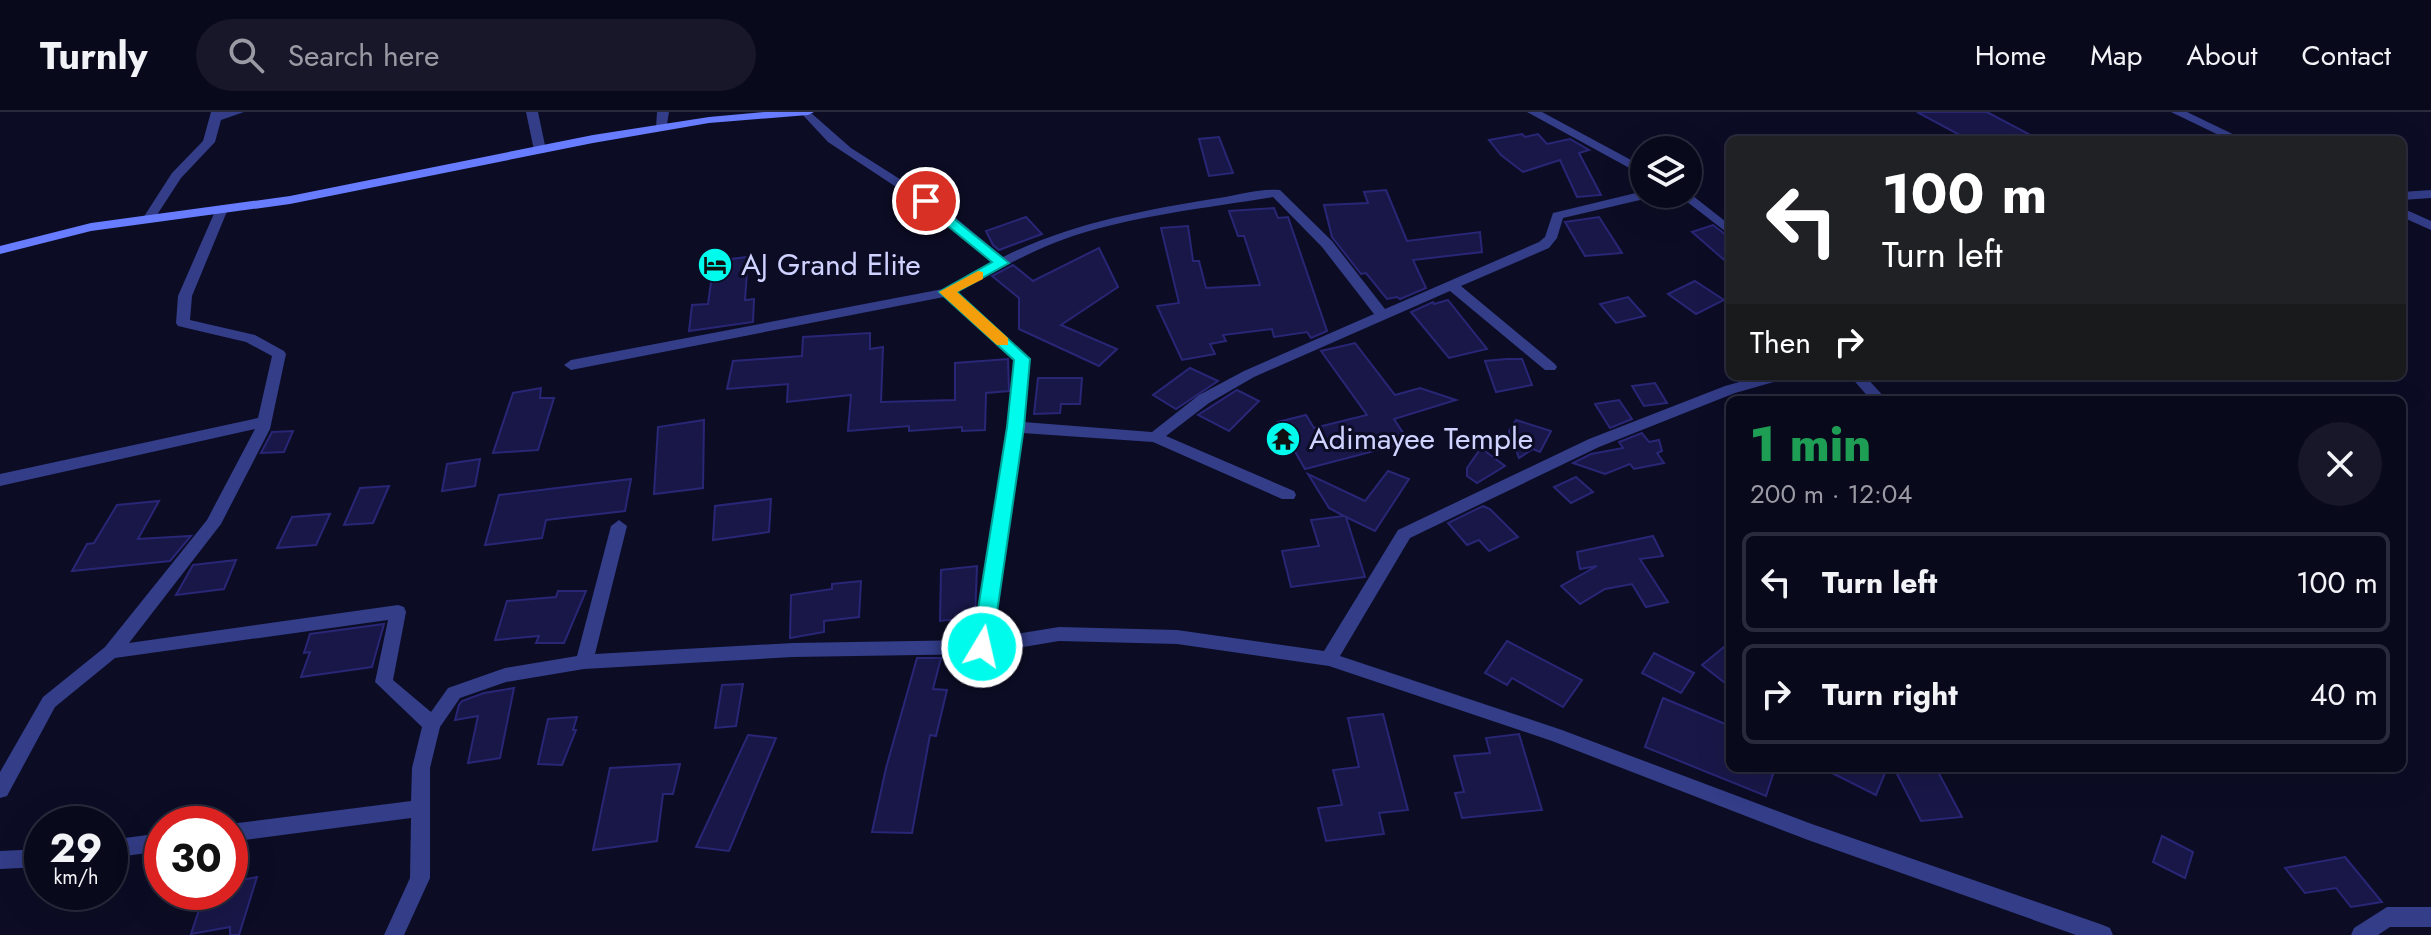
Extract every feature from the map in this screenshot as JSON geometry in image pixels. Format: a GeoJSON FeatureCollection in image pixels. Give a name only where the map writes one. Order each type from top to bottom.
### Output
{"type":"FeatureCollection","features":[{"type":"Feature","properties":{"kind":"street"},"geometry":{"type":"LineString","coordinates":[[149,218],[176,176],[209,142],[217,114],[238,112]]}},
{"type":"Feature","properties":{"kind":"street"},"geometry":{"type":"LineString","coordinates":[[532,112],[540,150]]}},
{"type":"Feature","properties":{"kind":"street"},"geometry":{"type":"LineString","coordinates":[[662,128],[663,112]]}},
{"type":"Feature","properties":{"kind":"street"},"geometry":{"type":"LineString","coordinates":[[0,250],[77,230],[290,200],[662,128],[709,120],[806,112],[821,132],[926,201],[1002,263]]}},
{"type":"Feature","properties":{"kind":"street"},"geometry":{"type":"LineString","coordinates":[[1533,112],[1630,164]]}},
{"type":"Feature","properties":{"kind":"street"},"geometry":{"type":"LineString","coordinates":[[2177,112],[2230,136]]}},
{"type":"Feature","properties":{"kind":"street"},"geometry":{"type":"LineString","coordinates":[[571,365],[947,292],[1069,233],[1176,209],[1276,193],[1327,244],[1383,316]]}},
{"type":"Feature","properties":{"kind":"street"},"geometry":{"type":"LineString","coordinates":[[2406,196],[2431,194]]}},
{"type":"Feature","properties":{"kind":"street"},"geometry":{"type":"LineString","coordinates":[[1155,437],[1204,399],[1249,374],[1544,245],[1551,238],[1557,216],[1630,199]]}},
{"type":"Feature","properties":{"kind":"street"},"geometry":{"type":"LineString","coordinates":[[1701,208],[1726,228]]}},
{"type":"Feature","properties":{"kind":"street"},"geometry":{"type":"LineString","coordinates":[[0,790],[49,702],[111,652],[213,524],[265,422],[279,354],[250,338],[183,323],[185,296],[222,209]]}},
{"type":"Feature","properties":{"kind":"street"},"geometry":{"type":"LineString","coordinates":[[2406,214],[2431,226]]}},
{"type":"Feature","properties":{"kind":"street"},"geometry":{"type":"LineString","coordinates":[[1452,286],[1550,367]]}},
{"type":"Feature","properties":{"kind":"street"},"geometry":{"type":"LineString","coordinates":[[947,292],[1022,359],[1015,427],[982,647]]}},
{"type":"Feature","properties":{"kind":"street"},"geometry":{"type":"LineString","coordinates":[[1329,659],[1404,534],[1594,443],[1730,389],[1764,380]]}},
{"type":"Feature","properties":{"kind":"street"},"geometry":{"type":"LineString","coordinates":[[1861,380],[1876,396]]}},
{"type":"Feature","properties":{"kind":"street"},"geometry":{"type":"LineString","coordinates":[[0,480],[265,422]]}},
{"type":"Feature","properties":{"kind":"street"},"geometry":{"type":"LineString","coordinates":[[1015,427],[1155,437],[1288,495]]}},
{"type":"Feature","properties":{"kind":"street"},"geometry":{"type":"LineString","coordinates":[[584,662],[619,526]]}},
{"type":"Feature","properties":{"kind":"street"},"geometry":{"type":"LineString","coordinates":[[111,652],[398,612],[384,682],[432,724]]}},
{"type":"Feature","properties":{"kind":"street"},"geometry":{"type":"LineString","coordinates":[[394,935],[420,878],[421,768],[432,724],[454,693],[505,675],[584,662],[793,650],[982,647],[1059,634],[1177,637],[1329,659],[1556,735],[1808,831],[2103,935]]}},
{"type":"Feature","properties":{"kind":"street"},"geometry":{"type":"LineString","coordinates":[[248,831],[421,808]]}},
{"type":"Feature","properties":{"kind":"street"},"geometry":{"type":"LineString","coordinates":[[0,860],[24,859]]}},
{"type":"Feature","properties":{"kind":"street"},"geometry":{"type":"LineString","coordinates":[[2361,935],[2387,917],[2431,917]]}},
{"type":"Feature","properties":{"kind":"building"},"geometry":{"type":"Polygon","coordinates":[[[1917,112],[1987,112],[2032,136],[1962,136],[1917,112]]]}},
{"type":"Feature","properties":{"kind":"building"},"geometry":{"type":"Polygon","coordinates":[[[1522,134],[1525,137],[1538,134],[1547,144],[1570,139],[1589,150],[1579,153],[1601,195],[1577,197],[1560,160],[1523,172],[1501,155],[1489,140],[1522,134]]]}},
{"type":"Feature","properties":{"kind":"building"},"geometry":{"type":"Polygon","coordinates":[[[1219,137],[1233,173],[1209,176],[1199,139],[1219,137]]]}},
{"type":"Feature","properties":{"kind":"building"},"geometry":{"type":"Polygon","coordinates":[[[1386,190],[1407,241],[1480,232],[1482,252],[1413,260],[1426,288],[1400,299],[1387,299],[1366,273],[1361,274],[1332,237],[1324,205],[1368,203],[1364,192],[1386,190]]]}},
{"type":"Feature","properties":{"kind":"building"},"geometry":{"type":"Polygon","coordinates":[[[1274,208],[1278,218],[1288,217],[1327,331],[1311,338],[1307,332],[1274,337],[1272,329],[1223,335],[1226,341],[1210,344],[1215,354],[1182,360],[1157,306],[1179,303],[1161,228],[1188,226],[1193,261],[1199,261],[1206,288],[1260,285],[1244,236],[1238,236],[1229,211],[1274,208]]]}},
{"type":"Feature","properties":{"kind":"building"},"geometry":{"type":"Polygon","coordinates":[[[1026,217],[1042,234],[999,250],[993,245],[986,231],[1026,217]]]}},
{"type":"Feature","properties":{"kind":"building"},"geometry":{"type":"Polygon","coordinates":[[[1599,217],[1622,253],[1585,256],[1565,222],[1599,217]]]}},
{"type":"Feature","properties":{"kind":"building"},"geometry":{"type":"Polygon","coordinates":[[[1713,225],[1726,235],[1726,262],[1692,232],[1713,225]]]}},
{"type":"Feature","properties":{"kind":"building"},"geometry":{"type":"Polygon","coordinates":[[[1099,248],[1118,287],[1061,325],[1117,349],[1099,366],[1019,329],[1019,298],[992,276],[1013,265],[1033,281],[1099,248]]]}},
{"type":"Feature","properties":{"kind":"building"},"geometry":{"type":"Polygon","coordinates":[[[748,257],[745,300],[754,299],[753,322],[689,331],[692,305],[708,304],[714,261],[748,257]]]}},
{"type":"Feature","properties":{"kind":"building"},"geometry":{"type":"Polygon","coordinates":[[[1695,281],[1724,300],[1696,314],[1668,294],[1695,281]]]}},
{"type":"Feature","properties":{"kind":"building"},"geometry":{"type":"Polygon","coordinates":[[[1628,297],[1645,316],[1616,323],[1600,304],[1628,297]]]}},
{"type":"Feature","properties":{"kind":"building"},"geometry":{"type":"Polygon","coordinates":[[[1448,300],[1487,349],[1449,358],[1411,312],[1433,302],[1448,300]]]}},
{"type":"Feature","properties":{"kind":"building"},"geometry":{"type":"Polygon","coordinates":[[[870,333],[870,349],[883,347],[881,402],[955,400],[955,363],[1008,359],[1009,391],[986,393],[985,430],[962,431],[962,427],[909,431],[909,426],[848,431],[851,395],[787,402],[788,384],[727,389],[733,361],[802,356],[803,337],[870,333]]]}},
{"type":"Feature","properties":{"kind":"building"},"geometry":{"type":"Polygon","coordinates":[[[1355,343],[1395,395],[1420,388],[1456,400],[1394,419],[1409,442],[1305,469],[1278,422],[1306,415],[1314,428],[1367,415],[1321,351],[1355,343]]]}},
{"type":"Feature","properties":{"kind":"building"},"geometry":{"type":"Polygon","coordinates":[[[1522,359],[1532,385],[1496,392],[1485,361],[1522,359]]]}},
{"type":"Feature","properties":{"kind":"building"},"geometry":{"type":"Polygon","coordinates":[[[1190,368],[1218,381],[1176,409],[1153,395],[1190,368]]]}},
{"type":"Feature","properties":{"kind":"building"},"geometry":{"type":"Polygon","coordinates":[[[1038,378],[1082,378],[1080,404],[1061,404],[1060,413],[1034,414],[1038,378]]]}},
{"type":"Feature","properties":{"kind":"building"},"geometry":{"type":"Polygon","coordinates":[[[1655,383],[1667,403],[1644,406],[1632,386],[1655,383]]]}},
{"type":"Feature","properties":{"kind":"building"},"geometry":{"type":"Polygon","coordinates":[[[541,388],[540,398],[554,398],[538,450],[493,453],[513,393],[541,388]]]}},
{"type":"Feature","properties":{"kind":"building"},"geometry":{"type":"Polygon","coordinates":[[[1237,390],[1259,401],[1229,431],[1198,415],[1237,390]]]}},
{"type":"Feature","properties":{"kind":"building"},"geometry":{"type":"Polygon","coordinates":[[[1619,400],[1632,419],[1610,428],[1595,404],[1619,400]]]}},
{"type":"Feature","properties":{"kind":"building"},"geometry":{"type":"Polygon","coordinates":[[[704,420],[703,488],[654,494],[658,427],[704,420]]]}},
{"type":"Feature","properties":{"kind":"building"},"geometry":{"type":"Polygon","coordinates":[[[1516,420],[1551,431],[1540,452],[1533,449],[1519,458],[1509,431],[1516,420]]]}},
{"type":"Feature","properties":{"kind":"building"},"geometry":{"type":"Polygon","coordinates":[[[293,431],[284,452],[261,453],[272,432],[293,431]]]}},
{"type":"Feature","properties":{"kind":"building"},"geometry":{"type":"Polygon","coordinates":[[[1642,433],[1649,442],[1659,440],[1662,451],[1657,453],[1664,463],[1634,469],[1630,464],[1605,474],[1573,463],[1591,454],[1623,448],[1619,442],[1642,433]]]}},
{"type":"Feature","properties":{"kind":"building"},"geometry":{"type":"Polygon","coordinates":[[[1481,448],[1505,466],[1477,483],[1467,476],[1467,468],[1481,448]]]}},
{"type":"Feature","properties":{"kind":"building"},"geometry":{"type":"Polygon","coordinates":[[[480,459],[475,486],[442,491],[447,464],[480,459]]]}},
{"type":"Feature","properties":{"kind":"building"},"geometry":{"type":"Polygon","coordinates":[[[1388,471],[1409,479],[1375,531],[1346,517],[1365,577],[1291,587],[1282,551],[1319,546],[1311,520],[1344,516],[1329,508],[1308,474],[1365,501],[1388,471]]]}},
{"type":"Feature","properties":{"kind":"building"},"geometry":{"type":"Polygon","coordinates":[[[1576,477],[1593,492],[1571,503],[1554,487],[1576,477]]]}},
{"type":"Feature","properties":{"kind":"building"},"geometry":{"type":"Polygon","coordinates":[[[631,479],[625,511],[546,520],[542,538],[485,545],[499,495],[631,479]]]}},
{"type":"Feature","properties":{"kind":"building"},"geometry":{"type":"Polygon","coordinates":[[[389,486],[373,523],[344,525],[360,488],[389,486]]]}},
{"type":"Feature","properties":{"kind":"building"},"geometry":{"type":"Polygon","coordinates":[[[771,499],[769,532],[713,540],[715,506],[771,499]]]}},
{"type":"Feature","properties":{"kind":"building"},"geometry":{"type":"Polygon","coordinates":[[[159,501],[138,539],[191,536],[170,561],[72,571],[87,544],[94,543],[117,505],[159,501]]]}},
{"type":"Feature","properties":{"kind":"building"},"geometry":{"type":"Polygon","coordinates":[[[1483,506],[1518,537],[1489,551],[1479,540],[1467,545],[1448,523],[1483,506]]]}},
{"type":"Feature","properties":{"kind":"building"},"geometry":{"type":"Polygon","coordinates":[[[330,514],[316,545],[277,548],[292,517],[330,514]]]}},
{"type":"Feature","properties":{"kind":"building"},"geometry":{"type":"Polygon","coordinates":[[[1653,536],[1663,556],[1640,559],[1668,602],[1646,607],[1632,584],[1605,589],[1580,604],[1561,586],[1597,566],[1580,569],[1577,552],[1653,536]]]}},
{"type":"Feature","properties":{"kind":"building"},"geometry":{"type":"Polygon","coordinates":[[[236,560],[224,589],[176,595],[193,565],[236,560]]]}},
{"type":"Feature","properties":{"kind":"building"},"geometry":{"type":"Polygon","coordinates":[[[977,566],[975,617],[940,621],[941,570],[977,566]]]}},
{"type":"Feature","properties":{"kind":"building"},"geometry":{"type":"Polygon","coordinates":[[[861,581],[859,617],[824,621],[824,632],[790,638],[791,595],[832,589],[832,584],[861,581]]]}},
{"type":"Feature","properties":{"kind":"building"},"geometry":{"type":"Polygon","coordinates":[[[558,591],[586,591],[564,643],[536,643],[539,636],[495,640],[507,601],[556,597],[558,591]]]}},
{"type":"Feature","properties":{"kind":"building"},"geometry":{"type":"Polygon","coordinates":[[[384,624],[372,667],[301,677],[310,652],[304,653],[310,634],[384,624]]]}},
{"type":"Feature","properties":{"kind":"building"},"geometry":{"type":"Polygon","coordinates":[[[1507,641],[1582,680],[1563,707],[1512,678],[1507,685],[1485,673],[1507,641]]]}},
{"type":"Feature","properties":{"kind":"building"},"geometry":{"type":"Polygon","coordinates":[[[1726,645],[1726,684],[1702,665],[1726,645]]]}},
{"type":"Feature","properties":{"kind":"building"},"geometry":{"type":"Polygon","coordinates":[[[1654,653],[1694,673],[1681,693],[1642,673],[1654,653]]]}},
{"type":"Feature","properties":{"kind":"building"},"geometry":{"type":"Polygon","coordinates":[[[917,658],[941,658],[933,689],[947,690],[936,736],[930,735],[912,833],[872,832],[886,768],[917,658]]]}},
{"type":"Feature","properties":{"kind":"building"},"geometry":{"type":"Polygon","coordinates":[[[743,684],[736,726],[715,728],[722,685],[743,684]]]}},
{"type":"Feature","properties":{"kind":"building"},"geometry":{"type":"Polygon","coordinates":[[[514,688],[500,758],[468,763],[478,716],[455,720],[459,705],[484,693],[514,688]]]}},
{"type":"Feature","properties":{"kind":"building"},"geometry":{"type":"Polygon","coordinates":[[[1663,698],[1726,724],[1726,772],[1774,772],[1766,796],[1645,747],[1663,698]]]}},
{"type":"Feature","properties":{"kind":"building"},"geometry":{"type":"Polygon","coordinates":[[[1383,714],[1408,810],[1379,813],[1384,834],[1326,841],[1318,808],[1342,805],[1333,770],[1359,767],[1348,718],[1383,714]]]}},
{"type":"Feature","properties":{"kind":"building"},"geometry":{"type":"Polygon","coordinates":[[[577,717],[573,730],[576,730],[562,765],[538,764],[548,719],[577,717]]]}},
{"type":"Feature","properties":{"kind":"building"},"geometry":{"type":"Polygon","coordinates":[[[1519,734],[1542,810],[1462,818],[1455,793],[1464,792],[1454,756],[1490,753],[1486,738],[1519,734]]]}},
{"type":"Feature","properties":{"kind":"building"},"geometry":{"type":"Polygon","coordinates":[[[748,735],[776,738],[729,851],[696,847],[748,735]]]}},
{"type":"Feature","properties":{"kind":"building"},"geometry":{"type":"Polygon","coordinates":[[[680,764],[673,794],[663,794],[657,841],[593,850],[610,768],[680,764]]]}},
{"type":"Feature","properties":{"kind":"building"},"geometry":{"type":"Polygon","coordinates":[[[1830,772],[1885,772],[1876,795],[1830,772]]]}},
{"type":"Feature","properties":{"kind":"building"},"geometry":{"type":"Polygon","coordinates":[[[1896,772],[1938,772],[1962,817],[1921,821],[1896,772]]]}},
{"type":"Feature","properties":{"kind":"building"},"geometry":{"type":"Polygon","coordinates":[[[2162,836],[2193,852],[2185,878],[2153,862],[2162,836]]]}},
{"type":"Feature","properties":{"kind":"building"},"geometry":{"type":"Polygon","coordinates":[[[2345,857],[2382,902],[2351,907],[2336,888],[2305,893],[2285,868],[2345,857]]]}},
{"type":"Feature","properties":{"kind":"building"},"geometry":{"type":"Polygon","coordinates":[[[257,877],[248,906],[248,879],[257,877]]]}},
{"type":"Feature","properties":{"kind":"building"},"geometry":{"type":"Polygon","coordinates":[[[199,910],[247,910],[239,935],[230,935],[230,927],[191,934],[199,910]]]}},
{"type":"Feature","properties":{"kind":"slow traffic"},"geometry":{"type":"LineString","coordinates":[[978,275],[947,292],[1003,342]]}},
{"type":"Feature","properties":{"kind":"place","name":"AJ Grand Elite"},"geometry":{"type":"Point","coordinates":[715,265]}},
{"type":"Feature","properties":{"kind":"place","name":"Adimayee Temple"},"geometry":{"type":"Point","coordinates":[1283,439]}},
{"type":"Feature","properties":{"kind":"route"},"geometry":{"type":"LineString","coordinates":[[926,201],[1002,263],[947,292],[1022,359],[1015,427],[982,647]]}}]}
